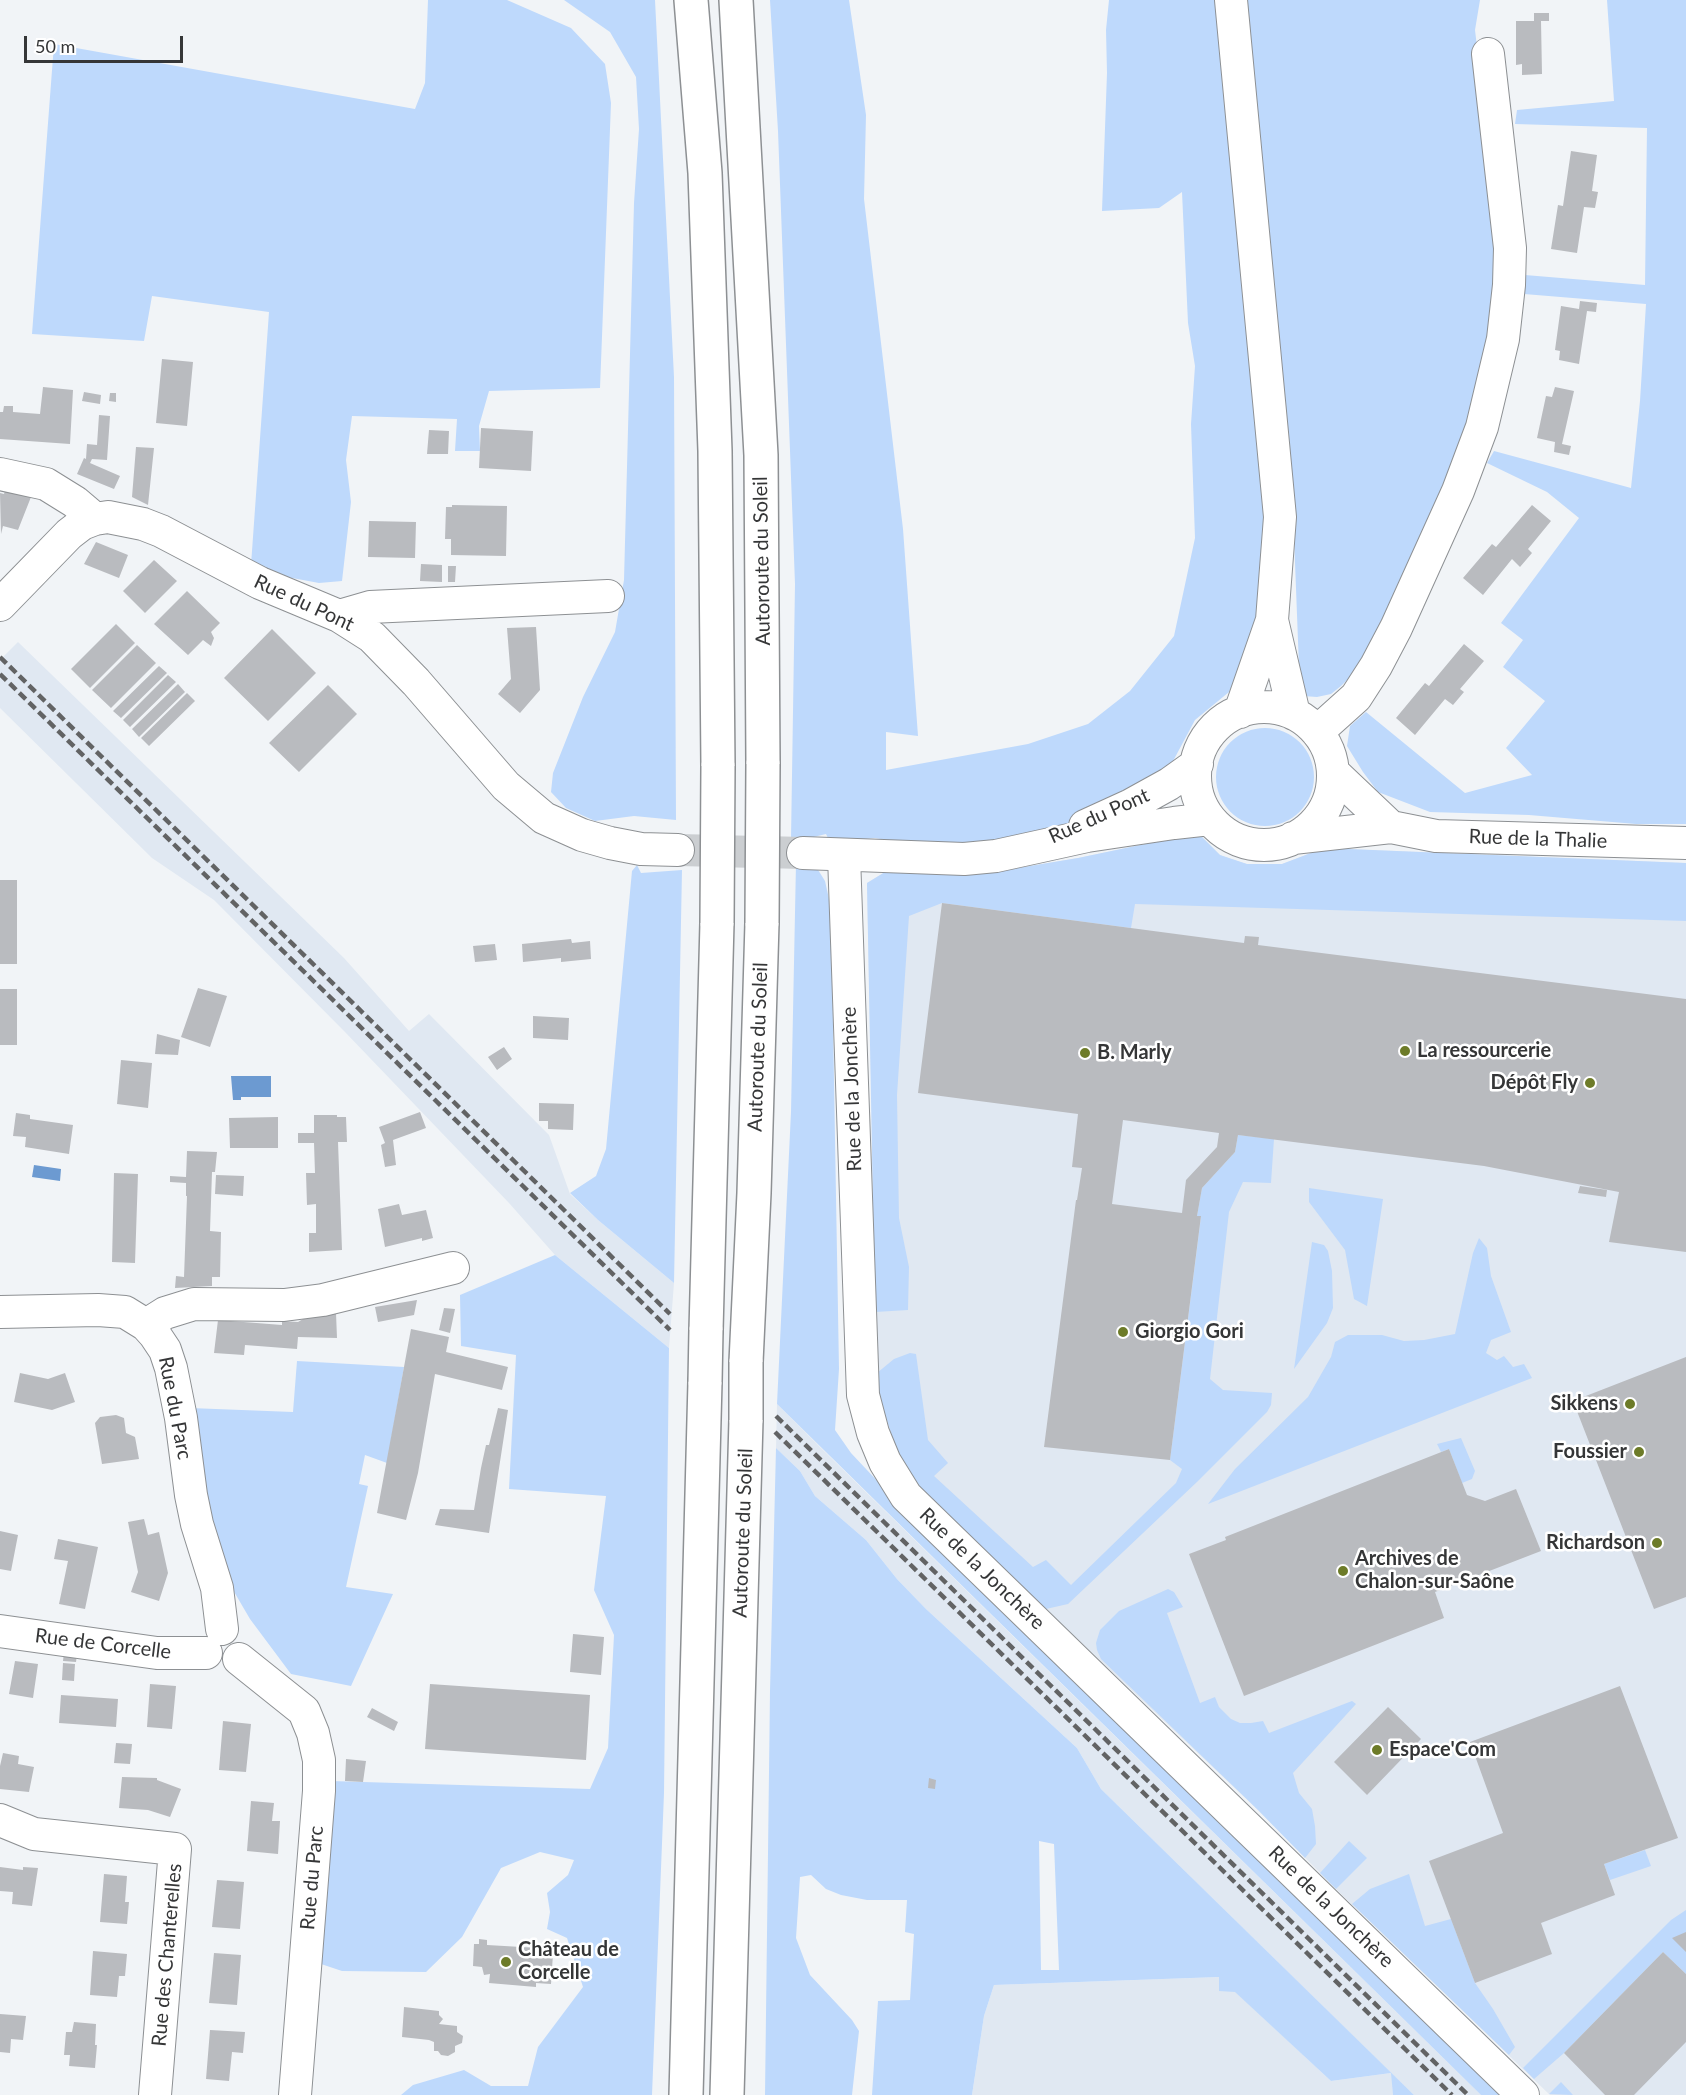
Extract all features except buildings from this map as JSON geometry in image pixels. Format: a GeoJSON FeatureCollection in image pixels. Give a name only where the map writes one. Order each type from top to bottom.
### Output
{"type":"FeatureCollection","features":[{"type":"Feature","properties":{"kind":"highway"},"geometry":{"type":"LineString","coordinates":[[686,2095],[717,923],[718,766],[714,440],[705,173],[691,0]]}},
{"type":"Feature","properties":{"kind":"highway","name":"Autoroute du Soleil"},"geometry":{"type":"LineString","coordinates":[[727,2095],[746,1362],[762,923],[764,764],[761,455],[736,0]]}},
{"type":"Feature","properties":{"kind":"street"},"geometry":{"type":"LineString","coordinates":[[1231,0],[1281,518],[1272,620],[1240,712]]}},
{"type":"Feature","properties":{"kind":"street"},"geometry":{"type":"LineString","coordinates":[[1306,723],[1356,697],[1381,657],[1458,491],[1484,418],[1503,339],[1509,285],[1510,248],[1488,54]]}},
{"type":"Feature","properties":{"kind":"street"},"geometry":{"type":"LineString","coordinates":[[0,474],[46,484],[75,502],[95,519],[82,524],[69,534],[0,605]]}},
{"type":"Feature","properties":{"kind":"street","name":"Rue du Pont"},"geometry":{"type":"LineString","coordinates":[[95,519],[108,517],[143,524],[161,531],[260,583],[339,616],[372,637],[416,682],[506,786],[544,818],[582,835],[610,843],[641,849],[678,850]]}},
{"type":"Feature","properties":{"kind":"street"},"geometry":{"type":"LineString","coordinates":[[339,616],[370,607],[608,596]]}},
{"type":"Feature","properties":{"kind":"street"},"geometry":{"type":"LineString","coordinates":[[1272,620],[1306,723],[1328,751],[1333,772],[1331,793],[1323,812],[1310,827],[1293,838],[1280,843],[1252,844],[1228,835],[1210,819],[1198,793],[1195,773],[1202,747],[1209,736],[1217,726],[1240,712],[1266,708],[1281,709],[1306,723]]}},
{"type":"Feature","properties":{"kind":"street","name":"Rue du Pont"},"geometry":{"type":"LineString","coordinates":[[996,856],[1078,829],[1131,805],[1169,784],[1197,764]]}},
{"type":"Feature","properties":{"kind":"street"},"geometry":{"type":"LineString","coordinates":[[1333,772],[1391,827]]}},
{"type":"Feature","properties":{"kind":"street","name":"Rue du Pont"},"geometry":{"type":"LineString","coordinates":[[803,853],[964,859],[996,856],[1087,836],[1210,819]]}},
{"type":"Feature","properties":{"kind":"street","name":"Rue de la Thalie"},"geometry":{"type":"LineString","coordinates":[[1293,838],[1391,827],[1436,836],[1686,843]]}},
{"type":"Feature","properties":{"kind":"street","name":"Rue de la Jonchère"},"geometry":{"type":"LineString","coordinates":[[844,856],[863,1395],[873,1432],[885,1462],[906,1496],[1523,2095]]}},
{"type":"Feature","properties":{"kind":"street"},"geometry":{"type":"LineString","coordinates":[[0,1312],[98,1310],[125,1312],[146,1325],[165,1313],[194,1304],[284,1305],[322,1300],[453,1268]]}},
{"type":"Feature","properties":{"kind":"street","name":"Rue du Parc"},"geometry":{"type":"LineString","coordinates":[[146,1325],[165,1350],[171,1368],[197,1524],[217,1588],[214,1641]]}},
{"type":"Feature","properties":{"kind":"street","name":"Rue de Corcelle"},"geometry":{"type":"LineString","coordinates":[[0,1631],[157,1653],[214,1641]]}},
{"type":"Feature","properties":{"kind":"street","name":"Rue du Parc"},"geometry":{"type":"LineString","coordinates":[[214,1641],[233,1631],[240,1639],[243,1650],[239,1659],[304,1711],[313,1733],[319,1760],[319,1791],[295,2095]]}},
{"type":"Feature","properties":{"kind":"street","name":"Rue des Chanterelles"},"geometry":{"type":"LineString","coordinates":[[0,1820],[34,1834],[175,1849],[155,2095]]}},
{"type":"Feature","properties":{"kind":"shaded area"},"geometry":{"type":"Polygon","coordinates":[[[428,0],[507,0],[571,28],[605,64],[611,103],[600,388],[489,391],[479,426],[480,451],[455,451],[457,419],[352,416],[346,460],[351,502],[342,581],[319,583],[271,574],[251,565],[269,312],[152,296],[144,341],[32,334],[54,44],[415,109],[425,83],[428,0]]]}},
{"type":"Feature","properties":{"kind":"shaded area"},"geometry":{"type":"Polygon","coordinates":[[[564,0],[655,0],[674,377],[676,820],[634,816],[595,821],[566,808],[551,792],[553,773],[583,697],[615,632],[624,580],[634,203],[639,129],[636,77],[610,32],[564,0]]]}},
{"type":"Feature","properties":{"kind":"shaded area"},"geometry":{"type":"Polygon","coordinates":[[[770,0],[849,0],[866,115],[864,199],[903,529],[918,736],[886,732],[886,770],[1028,744],[1088,724],[1130,691],[1174,636],[1195,538],[1191,424],[1195,366],[1188,323],[1182,192],[1159,208],[1102,211],[1107,73],[1106,30],[1109,0],[1218,0],[1262,428],[1266,565],[1257,614],[1237,676],[1229,692],[1195,720],[1172,763],[1157,775],[1069,826],[1026,839],[976,843],[909,844],[875,838],[830,842],[826,834],[797,841],[791,839],[795,584],[778,131],[770,0]]]}},
{"type":"Feature","properties":{"kind":"shaded area"},"geometry":{"type":"Polygon","coordinates":[[[1242,0],[1480,0],[1475,30],[1495,199],[1496,239],[1493,295],[1484,364],[1464,438],[1442,498],[1371,645],[1356,671],[1341,686],[1331,694],[1317,697],[1303,696],[1299,667],[1293,510],[1242,0]]]}},
{"type":"Feature","properties":{"kind":"shaded area"},"geometry":{"type":"Polygon","coordinates":[[[1607,0],[1686,0],[1686,824],[1636,824],[1529,815],[1430,812],[1378,792],[1347,746],[1350,726],[1366,712],[1465,793],[1532,775],[1506,748],[1545,701],[1503,667],[1523,640],[1501,623],[1579,518],[1547,492],[1487,463],[1494,451],[1631,488],[1640,401],[1646,304],[1524,294],[1525,275],[1645,285],[1647,128],[1515,124],[1517,110],[1614,101],[1607,0]]]}},
{"type":"Feature","properties":{"kind":"shaded area"},"geometry":{"type":"Polygon","coordinates":[[[18,642],[344,958],[409,1031],[429,1014],[549,1135],[570,1194],[674,1283],[669,1348],[555,1255],[509,1203],[345,1032],[214,900],[152,858],[0,708],[0,660],[18,642]]]}},
{"type":"Feature","properties":{"kind":"shaded area"},"geometry":{"type":"Polygon","coordinates":[[[1265,728],[1284,732],[1299,743],[1310,758],[1314,777],[1310,796],[1299,811],[1284,822],[1265,826],[1246,822],[1231,811],[1220,796],[1216,777],[1220,758],[1231,743],[1246,732],[1265,728]]]}},
{"type":"Feature","properties":{"kind":"shaded area"},"geometry":{"type":"Polygon","coordinates":[[[1198,833],[1220,855],[1247,864],[1282,864],[1324,848],[1686,863],[1686,2095],[1550,2095],[1336,1889],[1258,1810],[920,1490],[877,1373],[867,883],[885,872],[982,874],[1078,858],[1198,833]]]}},
{"type":"Feature","properties":{"kind":"shaded area"},"geometry":{"type":"Polygon","coordinates":[[[1198,833],[1220,855],[1247,864],[1282,864],[1324,848],[1686,863],[1686,921],[1135,904],[1131,928],[942,903],[909,916],[897,1095],[899,1218],[909,1267],[908,1310],[875,1312],[867,883],[885,872],[982,874],[1078,858],[1198,833]]]}},
{"type":"Feature","properties":{"kind":"shaded area"},"geometry":{"type":"Polygon","coordinates":[[[796,863],[815,865],[825,881],[831,908],[839,1369],[835,1430],[851,1453],[960,1569],[1510,2095],[1481,2095],[777,1404],[791,1112],[796,863]]]}},
{"type":"Feature","properties":{"kind":"shaded area"},"geometry":{"type":"Polygon","coordinates":[[[637,865],[641,873],[682,870],[674,1283],[598,1220],[570,1193],[596,1176],[606,1149],[632,871],[637,865]]]}},
{"type":"Feature","properties":{"kind":"shaded area"},"geometry":{"type":"Polygon","coordinates":[[[231,1076],[271,1076],[271,1097],[241,1097],[241,1100],[233,1100],[231,1076]]]}},
{"type":"Feature","properties":{"kind":"shaded area"},"geometry":{"type":"Polygon","coordinates":[[[1238,1135],[1274,1139],[1271,1183],[1243,1182],[1229,1212],[1210,1379],[1223,1390],[1272,1393],[1271,1405],[1267,1412],[1198,1481],[1068,1604],[1046,1609],[920,1490],[902,1466],[879,1397],[877,1373],[894,1359],[910,1353],[916,1354],[928,1440],[948,1463],[934,1476],[1033,1567],[1046,1560],[1071,1585],[1176,1483],[1182,1469],[1170,1460],[1201,1217],[1197,1216],[1202,1188],[1235,1152],[1238,1135]]]}},
{"type":"Feature","properties":{"kind":"shaded area"},"geometry":{"type":"Polygon","coordinates":[[[34,1165],[61,1169],[60,1181],[32,1177],[34,1165]]]}},
{"type":"Feature","properties":{"kind":"shaded area"},"geometry":{"type":"Polygon","coordinates":[[[1309,1188],[1383,1199],[1367,1306],[1354,1299],[1345,1250],[1309,1202],[1309,1188]]]}},
{"type":"Feature","properties":{"kind":"shaded area"},"geometry":{"type":"Polygon","coordinates":[[[1479,1238],[1487,1248],[1491,1276],[1511,1332],[1491,1340],[1486,1353],[1497,1360],[1504,1356],[1513,1367],[1524,1364],[1532,1378],[1208,1504],[1235,1469],[1308,1397],[1331,1357],[1335,1342],[1348,1335],[1382,1335],[1404,1341],[1455,1334],[1473,1253],[1479,1238]]]}},
{"type":"Feature","properties":{"kind":"shaded area"},"geometry":{"type":"Polygon","coordinates":[[[1312,1242],[1324,1245],[1328,1251],[1332,1271],[1333,1308],[1327,1323],[1294,1369],[1312,1242]]]}},
{"type":"Feature","properties":{"kind":"shaded area"},"geometry":{"type":"Polygon","coordinates":[[[555,1255],[669,1348],[664,1793],[652,2095],[401,2095],[413,2085],[464,2070],[491,2086],[528,2086],[538,2047],[583,1987],[567,1938],[547,1929],[550,1912],[547,1893],[568,1875],[574,1860],[540,1852],[501,1868],[462,1937],[426,1972],[342,1971],[318,1963],[331,1781],[590,1789],[608,1748],[614,1635],[594,1590],[606,1496],[509,1489],[516,1355],[461,1346],[460,1295],[555,1255]]]}},
{"type":"Feature","properties":{"kind":"shaded area"},"geometry":{"type":"Polygon","coordinates":[[[297,1361],[404,1367],[387,1463],[365,1455],[359,1484],[368,1486],[346,1587],[393,1594],[351,1686],[291,1674],[250,1619],[226,1578],[209,1524],[190,1408],[293,1412],[297,1361]]]}},
{"type":"Feature","properties":{"kind":"shaded area"},"geometry":{"type":"Polygon","coordinates":[[[777,1404],[1481,2095],[1414,2095],[1392,2074],[1393,2095],[972,2095],[984,2016],[994,1985],[1220,1977],[1331,2081],[1391,2073],[1101,1789],[1077,1748],[926,1609],[897,1579],[866,1540],[815,1496],[800,1471],[776,1448],[777,1404]]]}},
{"type":"Feature","properties":{"kind":"shaded area"},"geometry":{"type":"Polygon","coordinates":[[[1461,1438],[1475,1471],[1472,1479],[1462,1483],[1449,1449],[1441,1452],[1437,1444],[1461,1438]]]}},
{"type":"Feature","properties":{"kind":"shaded area"},"geometry":{"type":"Polygon","coordinates":[[[776,1448],[800,1471],[815,1496],[866,1540],[897,1579],[926,1609],[1077,1748],[1101,1789],[1414,2095],[1393,2095],[1391,2073],[1331,2081],[1235,1992],[1219,1991],[1219,1977],[994,1985],[984,2016],[972,2095],[872,2095],[878,2001],[910,2000],[914,1934],[905,1932],[907,1900],[867,1900],[841,1895],[826,1889],[811,1875],[800,1877],[796,1938],[810,1975],[852,2020],[859,2031],[852,2095],[765,2095],[770,1691],[776,1448]],[[1039,1841],[1041,1970],[1059,1970],[1054,1844],[1039,1841]]]}},
{"type":"Feature","properties":{"kind":"shaded area"},"geometry":{"type":"Polygon","coordinates":[[[1168,1589],[1174,1592],[1183,1607],[1167,1613],[1200,1703],[1215,1697],[1219,1707],[1231,1719],[1240,1723],[1263,1721],[1269,1733],[1352,1701],[1356,1704],[1293,1773],[1299,1793],[1312,1809],[1315,1826],[1316,1844],[1305,1858],[1101,1659],[1096,1643],[1100,1630],[1119,1611],[1168,1589]]]}},
{"type":"Feature","properties":{"kind":"shaded area"},"geometry":{"type":"Polygon","coordinates":[[[1349,1841],[1367,1858],[1336,1889],[1320,1873],[1349,1841]]]}},
{"type":"Feature","properties":{"kind":"shaded area"},"geometry":{"type":"Polygon","coordinates":[[[1645,1850],[1651,1866],[1610,1880],[1604,1864],[1645,1850]]]}},
{"type":"Feature","properties":{"kind":"shaded area"},"geometry":{"type":"Polygon","coordinates":[[[1409,1874],[1425,1926],[1451,1919],[1475,1983],[1515,2047],[1509,2055],[1352,1904],[1370,1889],[1409,1874]]]}},
{"type":"Feature","properties":{"kind":"shaded area"},"geometry":{"type":"Polygon","coordinates":[[[1686,1910],[1686,1974],[1663,1952],[1564,2053],[1534,2079],[1523,2068],[1671,1920],[1686,1910]]]}},
{"type":"Feature","properties":{"kind":"shaded area"},"geometry":{"type":"Polygon","coordinates":[[[1561,2082],[1573,2095],[1549,2094],[1561,2082]]]}},
{"type":"Feature","properties":{"kind":"tunnel"},"geometry":{"type":"LineString","coordinates":[[678,850],[803,853]]}},
{"type":"Feature","properties":{"kind":"railway"},"geometry":{"type":"LineString","coordinates":[[0,657],[670,1314]]}},
{"type":"Feature","properties":{"kind":"railway"},"geometry":{"type":"LineString","coordinates":[[0,674],[670,1330]]}},
{"type":"Feature","properties":{"kind":"railway"},"geometry":{"type":"LineString","coordinates":[[776,1416],[1468,2095]]}},
{"type":"Feature","properties":{"kind":"railway"},"geometry":{"type":"LineString","coordinates":[[775,1432],[1452,2095]]}},
{"type":"Feature","properties":{"kind":"place","name":"La ressourcerie"},"geometry":{"type":"Point","coordinates":[1405,1051]}},
{"type":"Feature","properties":{"kind":"place","name":"B. Marly"},"geometry":{"type":"Point","coordinates":[1085,1053]}},
{"type":"Feature","properties":{"kind":"place","name":"Dépôt Fly"},"geometry":{"type":"Point","coordinates":[1590,1083]}},
{"type":"Feature","properties":{"kind":"place","name":"Giorgio Gori"},"geometry":{"type":"Point","coordinates":[1123,1332]}},
{"type":"Feature","properties":{"kind":"place","name":"Sikkens"},"geometry":{"type":"Point","coordinates":[1630,1404]}},
{"type":"Feature","properties":{"kind":"place","name":"Foussier"},"geometry":{"type":"Point","coordinates":[1639,1452]}},
{"type":"Feature","properties":{"kind":"place","name":"Richardson"},"geometry":{"type":"Point","coordinates":[1657,1543]}},
{"type":"Feature","properties":{"kind":"place","name":"Archives de Chalon-sur-Saône"},"geometry":{"type":"Point","coordinates":[1343,1571]}},
{"type":"Feature","properties":{"kind":"place","name":"Espace'Com"},"geometry":{"type":"Point","coordinates":[1377,1750]}},
{"type":"Feature","properties":{"kind":"place","name":"Château de Corcelle"},"geometry":{"type":"Point","coordinates":[506,1962]}}]}
